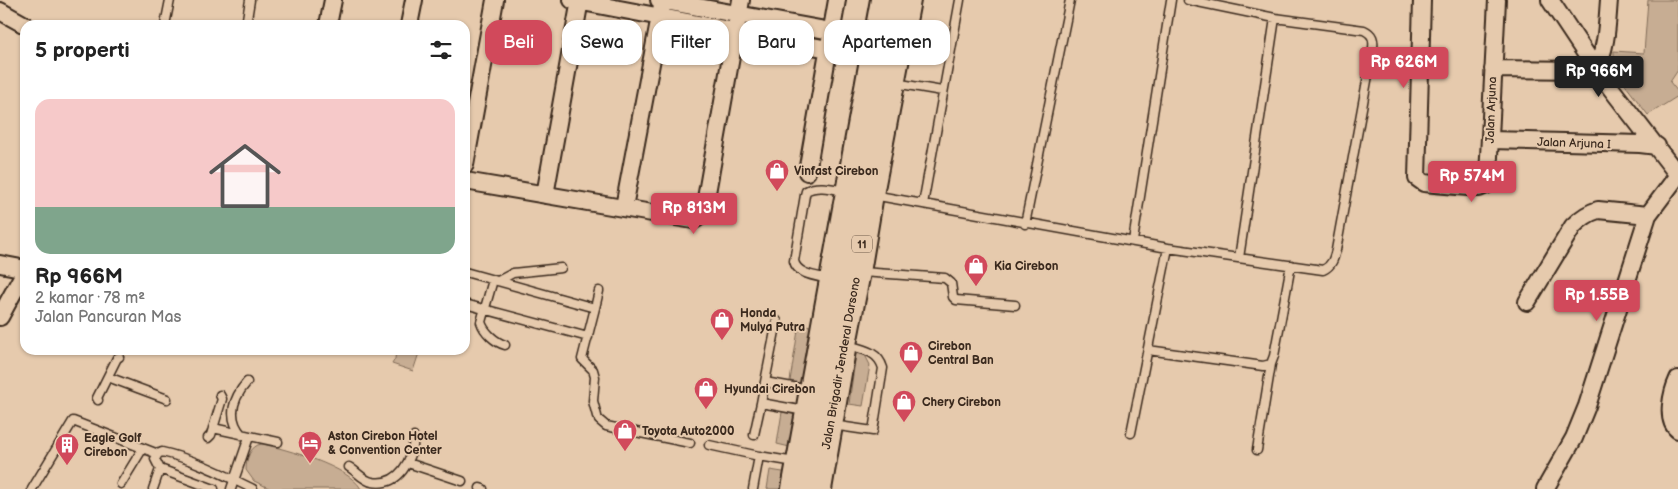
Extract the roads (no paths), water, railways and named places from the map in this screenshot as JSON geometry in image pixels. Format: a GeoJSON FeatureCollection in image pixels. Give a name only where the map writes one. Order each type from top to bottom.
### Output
{"type":"FeatureCollection","features":[{"type":"Feature","properties":{"kind":"highway","name":"Jalan Brigadir Jenderal Darsono"},"geometry":{"type":"LineString","coordinates":[[880,20],[884,0]]}},
{"type":"Feature","properties":{"kind":"highway","name":"Jalan Brigadir Jenderal Darsono"},"geometry":{"type":"LineString","coordinates":[[816,488],[817,409],[833,280],[891,82],[906,0]]}},
{"type":"Feature","properties":{"kind":"highway","name":"Jalan Brigadir Jenderal Darsono"},"geometry":{"type":"LineString","coordinates":[[816,488],[800,463],[817,409],[843,344],[857,272],[859,193],[872,65]]}},
{"type":"Feature","properties":{"kind":"street"},"geometry":{"type":"LineString","coordinates":[[329,20],[333,0]]}},
{"type":"Feature","properties":{"kind":"street"},"geometry":{"type":"LineString","coordinates":[[410,20],[414,0]]}},
{"type":"Feature","properties":{"kind":"street"},"geometry":{"type":"LineString","coordinates":[[470,138],[495,0]]}},
{"type":"Feature","properties":{"kind":"street"},"geometry":{"type":"LineString","coordinates":[[545,194],[577,0],[739,7],[824,29]]}},
{"type":"Feature","properties":{"kind":"street"},"geometry":{"type":"LineString","coordinates":[[833,20],[837,0]]}},
{"type":"Feature","properties":{"kind":"street","name":"Jalan Arjuna"},"geometry":{"type":"LineString","coordinates":[[1422,0],[1417,178],[1424,183],[1479,188],[1486,184],[1488,176],[1497,0]]}},
{"type":"Feature","properties":{"kind":"street"},"geometry":{"type":"LineString","coordinates":[[1545,489],[1574,438],[1587,406],[1648,215],[1678,175],[1596,69],[1550,0]]}},
{"type":"Feature","properties":{"kind":"street"},"geometry":{"type":"LineString","coordinates":[[1596,69],[1603,54],[1606,41],[1609,0]]}},
{"type":"Feature","properties":{"kind":"street"},"geometry":{"type":"LineString","coordinates":[[661,4],[736,32],[824,48]]}},
{"type":"Feature","properties":{"kind":"street"},"geometry":{"type":"LineString","coordinates":[[624,207],[661,4]]}},
{"type":"Feature","properties":{"kind":"street"},"geometry":{"type":"LineString","coordinates":[[470,182],[693,220],[698,217],[705,204],[739,7]]}},
{"type":"Feature","properties":{"kind":"street"},"geometry":{"type":"LineString","coordinates":[[0,11],[20,22]]}},
{"type":"Feature","properties":{"kind":"street"},"geometry":{"type":"LineString","coordinates":[[807,172],[825,65]]}},
{"type":"Feature","properties":{"kind":"street"},"geometry":{"type":"LineString","coordinates":[[1492,69],[1596,69]]}},
{"type":"Feature","properties":{"kind":"street","name":"Jalan Arjuna I"},"geometry":{"type":"LineString","coordinates":[[1490,140],[1657,146]]}},
{"type":"Feature","properties":{"kind":"street"},"geometry":{"type":"LineString","coordinates":[[1527,302],[1573,226],[1580,219],[1598,210],[1648,215]]}},
{"type":"Feature","properties":{"kind":"street"},"geometry":{"type":"LineString","coordinates":[[0,264],[20,268]]}},
{"type":"Feature","properties":{"kind":"street"},"geometry":{"type":"LineString","coordinates":[[0,317],[20,280]]}},
{"type":"Feature","properties":{"kind":"street"},"geometry":{"type":"LineString","coordinates":[[1678,379],[1673,394],[1670,419],[1673,427],[1678,430]]}},
{"type":"Feature","properties":{"kind":"lane"},"geometry":{"type":"LineString","coordinates":[[166,20],[170,0]]}},
{"type":"Feature","properties":{"kind":"lane"},"geometry":{"type":"LineString","coordinates":[[247,20],[250,0]]}},
{"type":"Feature","properties":{"kind":"lane"},"geometry":{"type":"LineString","coordinates":[[923,204],[960,0]]}},
{"type":"Feature","properties":{"kind":"lane"},"geometry":{"type":"LineString","coordinates":[[1025,224],[1070,0]]}},
{"type":"Feature","properties":{"kind":"lane"},"geometry":{"type":"LineString","coordinates":[[1132,241],[1171,0]]}},
{"type":"Feature","properties":{"kind":"lane"},"geometry":{"type":"LineString","coordinates":[[833,280],[802,272],[795,265],[794,261],[805,195],[806,191],[811,188],[859,193],[1168,248],[1323,270],[1330,265],[1333,260],[1373,48],[1373,39],[1369,32],[1364,30],[1275,18],[1188,0]]}},
{"type":"Feature","properties":{"kind":"lane"},"geometry":{"type":"LineString","coordinates":[[1239,258],[1275,18]]}},
{"type":"Feature","properties":{"kind":"lane"},"geometry":{"type":"LineString","coordinates":[[891,82],[942,91]]}},
{"type":"Feature","properties":{"kind":"lane"},"geometry":{"type":"LineString","coordinates":[[1132,433],[1168,248]]}},
{"type":"Feature","properties":{"kind":"lane"},"geometry":{"type":"LineString","coordinates":[[1257,450],[1271,364],[1291,265]]}},
{"type":"Feature","properties":{"kind":"lane"},"geometry":{"type":"LineString","coordinates":[[505,345],[499,343],[482,326],[481,322],[496,280],[512,273],[562,268]]}},
{"type":"Feature","properties":{"kind":"lane"},"geometry":{"type":"LineString","coordinates":[[857,272],[945,278],[951,283],[953,296],[956,300],[1015,305]]}},
{"type":"Feature","properties":{"kind":"lane"},"geometry":{"type":"LineString","coordinates":[[470,273],[595,308]]}},
{"type":"Feature","properties":{"kind":"lane"},"geometry":{"type":"LineString","coordinates":[[599,291],[582,359],[592,370],[595,377],[593,401],[598,418],[606,426],[690,442]]}},
{"type":"Feature","properties":{"kind":"lane"},"geometry":{"type":"LineString","coordinates":[[470,306],[588,337]]}},
{"type":"Feature","properties":{"kind":"lane"},"geometry":{"type":"LineString","coordinates":[[754,435],[777,321]]}},
{"type":"Feature","properties":{"kind":"lane"},"geometry":{"type":"LineString","coordinates":[[765,382],[817,409],[873,431],[882,368],[881,361],[868,351],[843,344]]}},
{"type":"Feature","properties":{"kind":"lane"},"geometry":{"type":"LineString","coordinates":[[1148,350],[1263,366],[1271,364]]}},
{"type":"Feature","properties":{"kind":"lane"},"geometry":{"type":"LineString","coordinates":[[98,400],[119,357]]}},
{"type":"Feature","properties":{"kind":"lane"},"geometry":{"type":"LineString","coordinates":[[108,377],[167,399]]}},
{"type":"Feature","properties":{"kind":"lane"},"geometry":{"type":"LineString","coordinates":[[246,436],[236,428],[233,405],[236,397],[248,382]]}},
{"type":"Feature","properties":{"kind":"lane"},"geometry":{"type":"LineString","coordinates":[[208,438],[211,436],[222,399],[220,396]]}},
{"type":"Feature","properties":{"kind":"lane"},"geometry":{"type":"LineString","coordinates":[[761,403],[817,409]]}},
{"type":"Feature","properties":{"kind":"lane"},"geometry":{"type":"LineString","coordinates":[[32,489],[72,421],[158,454],[162,452],[170,454],[210,468],[252,489]]}},
{"type":"Feature","properties":{"kind":"lane"},"geometry":{"type":"LineString","coordinates":[[213,428],[278,442]]}},
{"type":"Feature","properties":{"kind":"lane"},"geometry":{"type":"LineString","coordinates":[[231,489],[246,436]]}},
{"type":"Feature","properties":{"kind":"lane"},"geometry":{"type":"LineString","coordinates":[[349,467],[369,486],[390,481],[399,475],[408,462],[414,437]]}},
{"type":"Feature","properties":{"kind":"lane"},"geometry":{"type":"LineString","coordinates":[[709,445],[800,463]]}},
{"type":"Feature","properties":{"kind":"lane"},"geometry":{"type":"LineString","coordinates":[[121,484],[143,448]]}},
{"type":"Feature","properties":{"kind":"lane"},"geometry":{"type":"LineString","coordinates":[[158,454],[155,459],[160,469],[214,489]]}},
{"type":"Feature","properties":{"kind":"lane"},"geometry":{"type":"LineString","coordinates":[[753,489],[759,456]]}},
{"type":"Feature","properties":{"kind":"lane"},"geometry":{"type":"LineString","coordinates":[[408,462],[462,481]]}},
{"type":"Feature","properties":{"kind":"lane"},"geometry":{"type":"LineString","coordinates":[[153,489],[160,469]]}},
{"type":"Feature","properties":{"kind":"place","name":"Vinfast Cirebon"},"geometry":{"type":"Point","coordinates":[777,192]}},
{"type":"Feature","properties":{"kind":"place","name":"Kia Cirebon"},"geometry":{"type":"Point","coordinates":[976,287]}},
{"type":"Feature","properties":{"kind":"place","name":"Honda Mulya Putra"},"geometry":{"type":"Point","coordinates":[722,341]}},
{"type":"Feature","properties":{"kind":"place","name":"Cirebon Central Ban"},"geometry":{"type":"Point","coordinates":[911,374]}},
{"type":"Feature","properties":{"kind":"place","name":"Hyundai Cirebon"},"geometry":{"type":"Point","coordinates":[706,410]}},
{"type":"Feature","properties":{"kind":"place","name":"Chery Cirebon"},"geometry":{"type":"Point","coordinates":[904,423]}},
{"type":"Feature","properties":{"kind":"place","name":"Toyota Auto2000"},"geometry":{"type":"Point","coordinates":[625,452]}},
{"type":"Feature","properties":{"kind":"place","name":"Aston Cirebon Hotel & Convention Center"},"geometry":{"type":"Point","coordinates":[310,464]}},
{"type":"Feature","properties":{"kind":"place","name":"Eagle Golf Cirebon"},"geometry":{"type":"Point","coordinates":[67,466]}}]}
